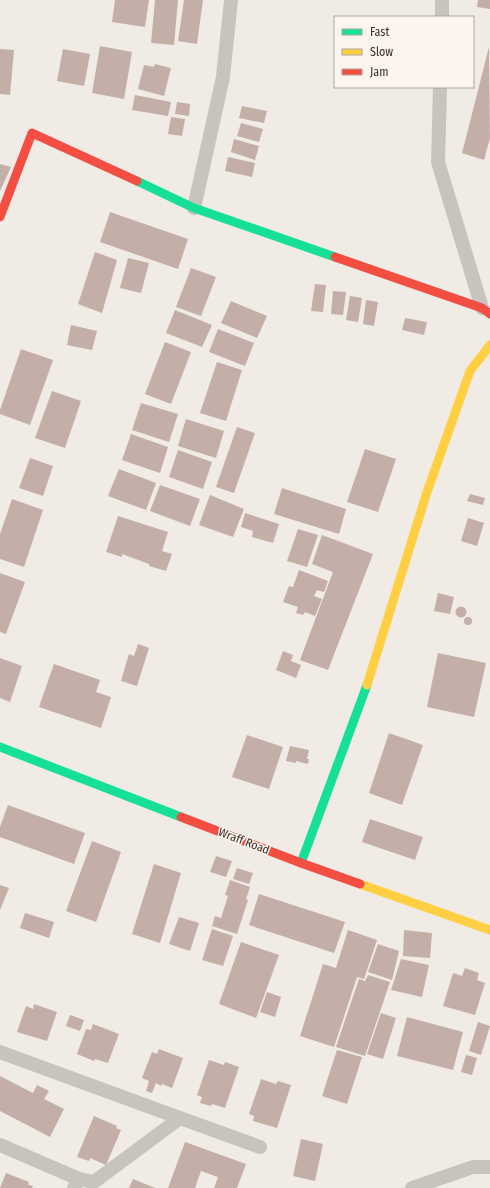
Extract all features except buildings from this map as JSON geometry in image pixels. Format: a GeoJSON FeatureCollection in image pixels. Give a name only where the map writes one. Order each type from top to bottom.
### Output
{"type":"FeatureCollection","features":[{"type":"Feature","properties":{"kind":"street"},"geometry":{"type":"LineString","coordinates":[[194,208],[223,77],[231,0]]}},
{"type":"Feature","properties":{"kind":"street"},"geometry":{"type":"LineString","coordinates":[[442,0],[442,16]]}},
{"type":"Feature","properties":{"kind":"street"},"geometry":{"type":"LineString","coordinates":[[440,88],[438,162],[486,311]]}},
{"type":"Feature","properties":{"kind":"street"},"geometry":{"type":"LineString","coordinates":[[0,217],[32,134],[194,208],[486,311]]}},
{"type":"Feature","properties":{"kind":"street"},"geometry":{"type":"LineString","coordinates":[[302,863],[367,685],[427,492],[470,371],[490,345]]}},
{"type":"Feature","properties":{"kind":"street","name":"Wraff Road"},"geometry":{"type":"LineString","coordinates":[[0,748],[302,863],[490,930]]}},
{"type":"Feature","properties":{"kind":"street"},"geometry":{"type":"LineString","coordinates":[[0,1052],[260,1146]]}},
{"type":"Feature","properties":{"kind":"street"},"geometry":{"type":"LineString","coordinates":[[0,1145],[76,1183],[94,1182],[180,1118]]}},
{"type":"Feature","properties":{"kind":"street"},"geometry":{"type":"LineString","coordinates":[[412,1188],[473,1167],[490,1167]]}},
{"type":"Feature","properties":{"kind":"traffic: fast"},"geometry":{"type":"LineString","coordinates":[[137,181],[194,208],[335,257]]}},
{"type":"Feature","properties":{"kind":"traffic: fast"},"geometry":{"type":"LineString","coordinates":[[301,863],[367,685]]}},
{"type":"Feature","properties":{"kind":"traffic: fast"},"geometry":{"type":"LineString","coordinates":[[0,747],[181,817]]}},
{"type":"Feature","properties":{"kind":"traffic: slow"},"geometry":{"type":"LineString","coordinates":[[367,685],[427,492],[470,371],[490,345]]}},
{"type":"Feature","properties":{"kind":"traffic: slow"},"geometry":{"type":"LineString","coordinates":[[360,884],[490,930]]}},
{"type":"Feature","properties":{"kind":"traffic: jam"},"geometry":{"type":"LineString","coordinates":[[0,217],[32,133],[137,181]]}},
{"type":"Feature","properties":{"kind":"traffic: jam"},"geometry":{"type":"LineString","coordinates":[[335,257],[482,308],[490,314]]}},
{"type":"Feature","properties":{"kind":"traffic: jam"},"geometry":{"type":"LineString","coordinates":[[181,817],[360,884]]}}]}
